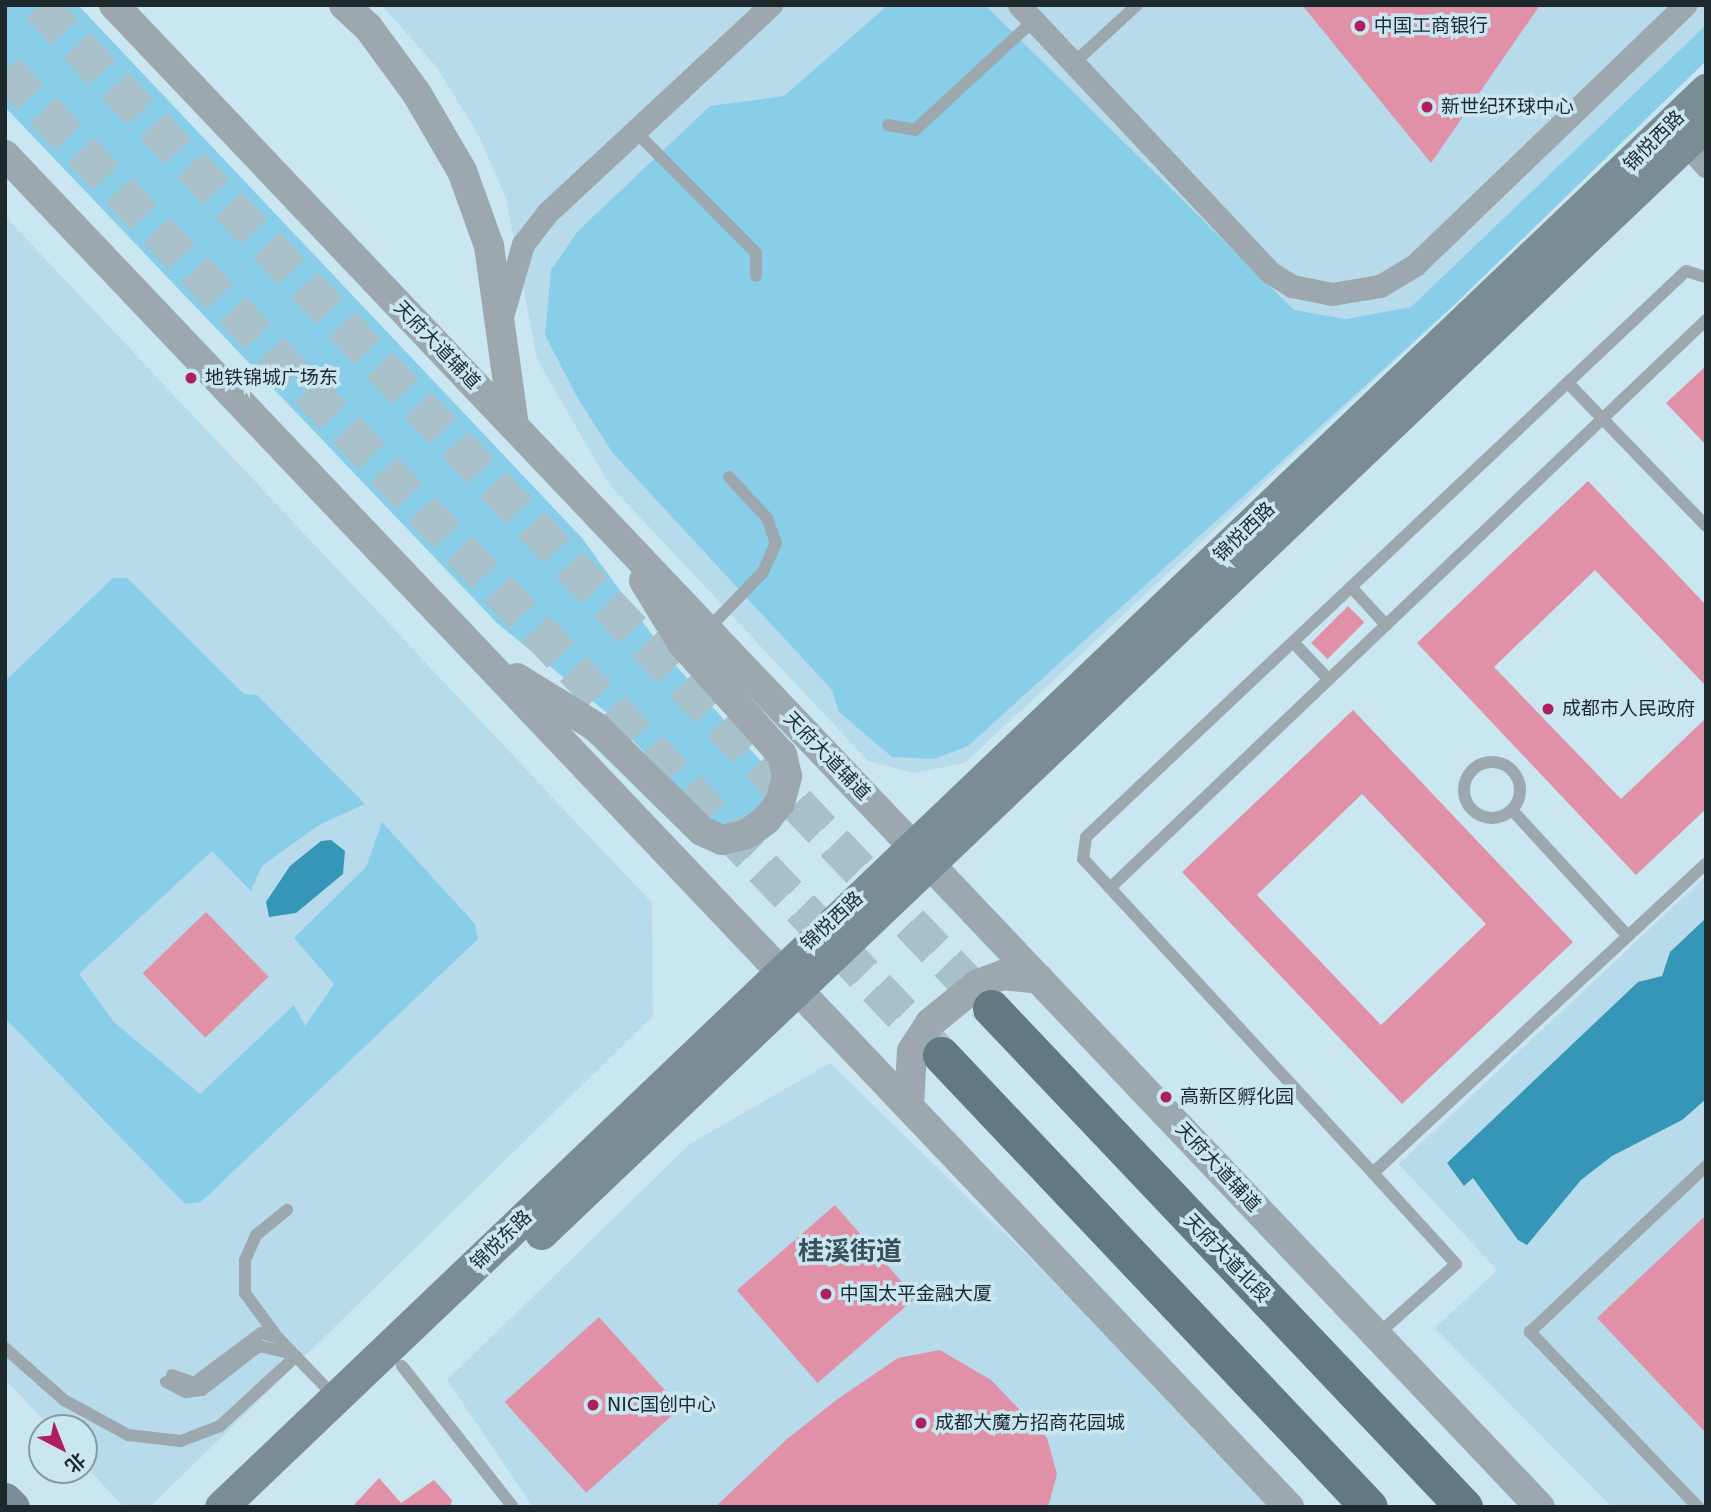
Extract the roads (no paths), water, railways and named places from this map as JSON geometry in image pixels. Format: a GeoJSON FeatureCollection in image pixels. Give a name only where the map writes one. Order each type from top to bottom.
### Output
{"type":"FeatureCollection","features":[{"type":"Feature","properties":{"kind":"main road","name":"锦悦西路"},"geometry":{"type":"LineString","coordinates":[[922,855],[1706,90]]}},
{"type":"Feature","properties":{"kind":"main road","name":"锦悦西路"},"geometry":{"type":"LineString","coordinates":[[788,980],[1699,145]]}},
{"type":"Feature","properties":{"kind":"main road","name":"锦悦东路"},"geometry":{"type":"LineString","coordinates":[[254,1507],[401,1366],[788,980]]}},
{"type":"Feature","properties":{"kind":"main road","name":"锦悦东路"},"geometry":{"type":"LineString","coordinates":[[221,1507],[788,980]]}},
{"type":"Feature","properties":{"kind":"main road","name":"天府大道北段"},"geometry":{"type":"LineString","coordinates":[[991,1008],[1464,1507]]}},
{"type":"Feature","properties":{"kind":"main road"},"geometry":{"type":"LineString","coordinates":[[941,1055],[1369,1507]]}},
{"type":"Feature","properties":{"kind":"main road"},"geometry":{"type":"LineString","coordinates":[[5,1499],[13,1507]]}},
{"type":"Feature","properties":{"kind":"street","name":"天府大道辅道"},"geometry":{"type":"LineString","coordinates":[[114,5],[1540,1507]]}},
{"type":"Feature","properties":{"kind":"street"},"geometry":{"type":"LineString","coordinates":[[344,5],[368,27],[417,94],[462,171],[489,246],[514,426]]}},
{"type":"Feature","properties":{"kind":"street"},"geometry":{"type":"LineString","coordinates":[[500,323],[523,244],[547,213],[771,5]]}},
{"type":"Feature","properties":{"kind":"street"},"geometry":{"type":"LineString","coordinates":[[1026,12],[1076,61],[1270,273],[1292,286],[1332,294],[1380,286],[1415,265],[1685,5]]}},
{"type":"Feature","properties":{"kind":"street"},"geometry":{"type":"LineString","coordinates":[[5,155],[1289,1507]]}},
{"type":"Feature","properties":{"kind":"street"},"geometry":{"type":"LineString","coordinates":[[481,656],[596,727],[702,831],[722,840],[747,834],[766,820],[780,803],[787,776],[782,755],[682,643],[614,531]]}},
{"type":"Feature","properties":{"kind":"street"},"geometry":{"type":"LineString","coordinates":[[909,1106],[912,1051],[930,1023],[978,984],[1003,975],[1039,979]]}},
{"type":"Feature","properties":{"kind":"lane"},"geometry":{"type":"LineString","coordinates":[[1076,61],[1137,5]]}},
{"type":"Feature","properties":{"kind":"lane"},"geometry":{"type":"LineString","coordinates":[[888,125],[915,130],[1026,12]]}},
{"type":"Feature","properties":{"kind":"lane"},"geometry":{"type":"LineString","coordinates":[[636,132],[756,253],[756,276]]}},
{"type":"Feature","properties":{"kind":"lane"},"geometry":{"type":"LineString","coordinates":[[1377,1335],[1457,1264],[1083,859],[1086,837],[1686,271],[1706,277]]}},
{"type":"Feature","properties":{"kind":"lane"},"geometry":{"type":"LineString","coordinates":[[1110,888],[1706,320]]}},
{"type":"Feature","properties":{"kind":"lane"},"geometry":{"type":"LineString","coordinates":[[1568,383],[1706,526]]}},
{"type":"Feature","properties":{"kind":"lane"},"geometry":{"type":"LineString","coordinates":[[707,630],[763,572],[776,543],[767,518],[729,477]]}},
{"type":"Feature","properties":{"kind":"lane"},"geometry":{"type":"LineString","coordinates":[[1351,587],[1387,625]]}},
{"type":"Feature","properties":{"kind":"lane"},"geometry":{"type":"LineString","coordinates":[[1293,642],[1329,680]]}},
{"type":"Feature","properties":{"kind":"lane"},"geometry":{"type":"LineString","coordinates":[[1491,762],[1509,768],[1520,793],[1512,810],[1496,818],[1471,810],[1464,785],[1473,769],[1491,762]]}},
{"type":"Feature","properties":{"kind":"lane"},"geometry":{"type":"LineString","coordinates":[[1512,810],[1628,936]]}},
{"type":"Feature","properties":{"kind":"lane"},"geometry":{"type":"LineString","coordinates":[[1373,1173],[1706,863]]}},
{"type":"Feature","properties":{"kind":"lane"},"geometry":{"type":"LineString","coordinates":[[1706,1167],[1530,1332],[1698,1507],[1706,1499]]}},
{"type":"Feature","properties":{"kind":"lane"},"geometry":{"type":"LineString","coordinates":[[287,1210],[256,1235],[245,1261],[245,1293],[278,1338],[336,1398]]}},
{"type":"Feature","properties":{"kind":"lane"},"geometry":{"type":"LineString","coordinates":[[278,1338],[261,1333],[194,1383],[169,1378],[186,1392],[202,1390],[259,1346],[274,1346],[296,1356]]}},
{"type":"Feature","properties":{"kind":"lane"},"geometry":{"type":"LineString","coordinates":[[5,1348],[64,1400],[128,1435],[181,1441],[220,1426],[296,1356]]}},
{"type":"Feature","properties":{"kind":"lane"},"geometry":{"type":"LineString","coordinates":[[401,1366],[513,1507]]}},
{"type":"Feature","properties":{"kind":"tunnel"},"geometry":{"type":"LineString","coordinates":[[39,5],[991,1008]]}},
{"type":"Feature","properties":{"kind":"tunnel"},"geometry":{"type":"LineString","coordinates":[[5,70],[941,1055]]}},
{"type":"Feature","properties":{"kind":"place","name":"中国工商银行"},"geometry":{"type":"Point","coordinates":[1360,26]}},
{"type":"Feature","properties":{"kind":"place","name":"新世纪环球中心"},"geometry":{"type":"Point","coordinates":[1427,107]}},
{"type":"Feature","properties":{"kind":"place","name":"地铁锦城广场东"},"geometry":{"type":"Point","coordinates":[191,378]}},
{"type":"Feature","properties":{"kind":"place","name":"成都市人民政府"},"geometry":{"type":"Point","coordinates":[1548,709]}},
{"type":"Feature","properties":{"kind":"place","name":"高新区孵化园"},"geometry":{"type":"Point","coordinates":[1166,1097]}},
{"type":"Feature","properties":{"kind":"place","name":"中国太平金融大厦"},"geometry":{"type":"Point","coordinates":[826,1294]}},
{"type":"Feature","properties":{"kind":"place","name":"NIC国创中心"},"geometry":{"type":"Point","coordinates":[593,1405]}},
{"type":"Feature","properties":{"kind":"place","name":"成都大魔方招商花园城"},"geometry":{"type":"Point","coordinates":[921,1423]}},
{"type":"Feature","properties":{"kind":"district","name":"桂溪街道"},"geometry":{"type":"Point","coordinates":[850,1252]}}]}
